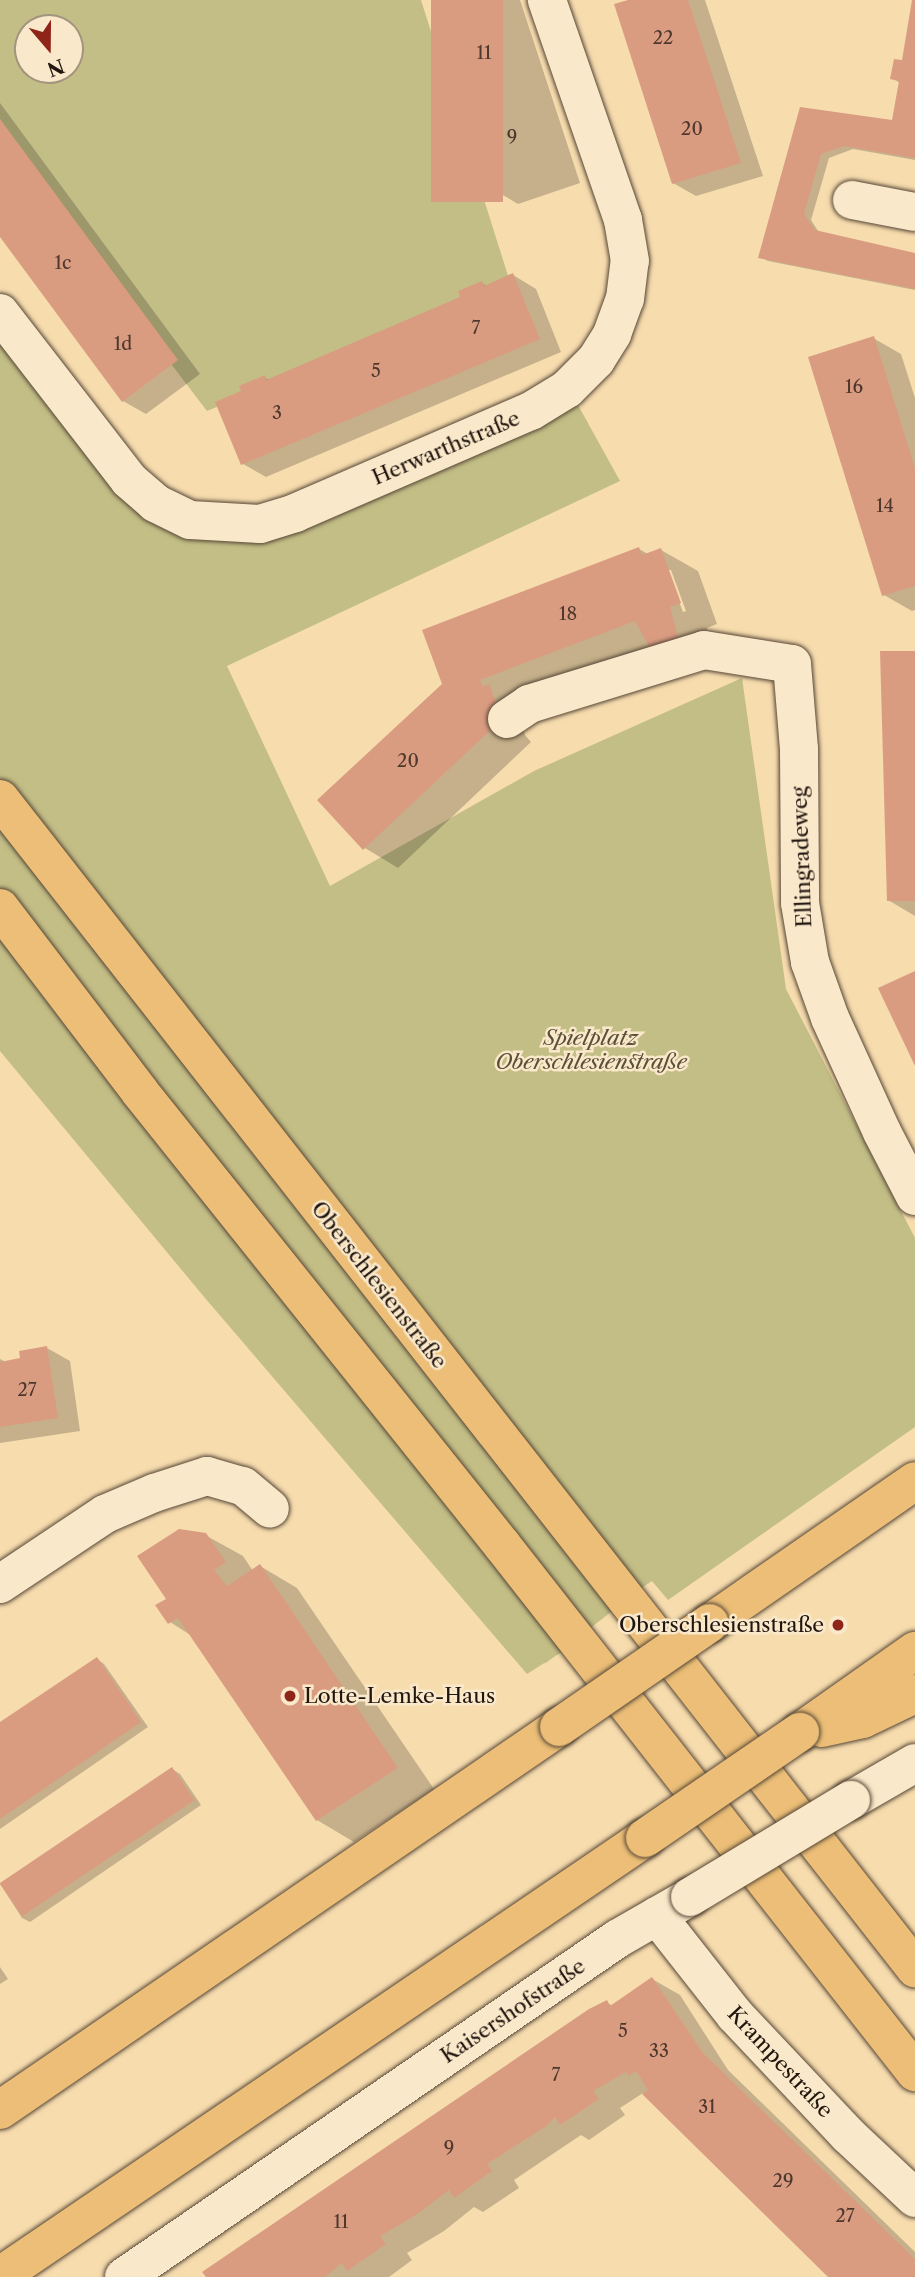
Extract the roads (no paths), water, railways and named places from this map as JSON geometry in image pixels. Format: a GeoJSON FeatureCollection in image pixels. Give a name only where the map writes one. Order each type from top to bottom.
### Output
{"type":"FeatureCollection","features":[{"type":"Feature","properties":{"kind":"main road","name":"Oberschlesienstraße"},"geometry":{"type":"LineString","coordinates":[[0,799],[915,1968]]}},
{"type":"Feature","properties":{"kind":"main road"},"geometry":{"type":"LineString","coordinates":[[0,908],[140,1092],[502,1545],[915,2073]]}},
{"type":"Feature","properties":{"kind":"main road"},"geometry":{"type":"LineString","coordinates":[[0,2110],[915,1481]]}},
{"type":"Feature","properties":{"kind":"main road"},"geometry":{"type":"LineString","coordinates":[[0,2276],[645,1838],[915,1651]]}},
{"type":"Feature","properties":{"kind":"main road"},"geometry":{"type":"LineString","coordinates":[[800,1732],[863,1719],[915,1694]]}},
{"type":"Feature","properties":{"kind":"street","name":"Herwarthstraße"},"geometry":{"type":"LineString","coordinates":[[0,313],[129,480],[155,503],[190,520],[260,524],[295,513],[531,411],[567,389],[596,360],[612,334],[625,299],[630,261],[623,220],[547,0]]}},
{"type":"Feature","properties":{"kind":"street"},"geometry":{"type":"LineString","coordinates":[[852,200],[915,212]]}},
{"type":"Feature","properties":{"kind":"street","name":"Ellingradeweg"},"geometry":{"type":"LineString","coordinates":[[507,719],[529,704],[704,649],[792,664],[799,749],[800,903],[810,962],[830,1018],[882,1132],[915,1196]]}},
{"type":"Feature","properties":{"kind":"street"},"geometry":{"type":"LineString","coordinates":[[0,1584],[105,1514],[154,1493],[206,1476],[243,1486],[270,1509]]}},
{"type":"Feature","properties":{"kind":"street","name":"Kaisershofstraße"},"geometry":{"type":"LineString","coordinates":[[124,2277],[617,1939],[915,1763]]}},
{"type":"Feature","properties":{"kind":"street","name":"Krampestraße"},"geometry":{"type":"LineString","coordinates":[[657,1916],[735,2015],[848,2135],[915,2198]]}},
{"type":"Feature","properties":{"kind":"place","name":"Oberschlesienstraße"},"geometry":{"type":"Point","coordinates":[838,1625]}},
{"type":"Feature","properties":{"kind":"place","name":"Lotte-Lemke-Haus"},"geometry":{"type":"Point","coordinates":[290,1696]}},
{"type":"Feature","properties":{"kind":"park label","name":"Spielplatz Oberschlesienstraße"},"geometry":{"type":"Point","coordinates":[591,1050]}}]}
